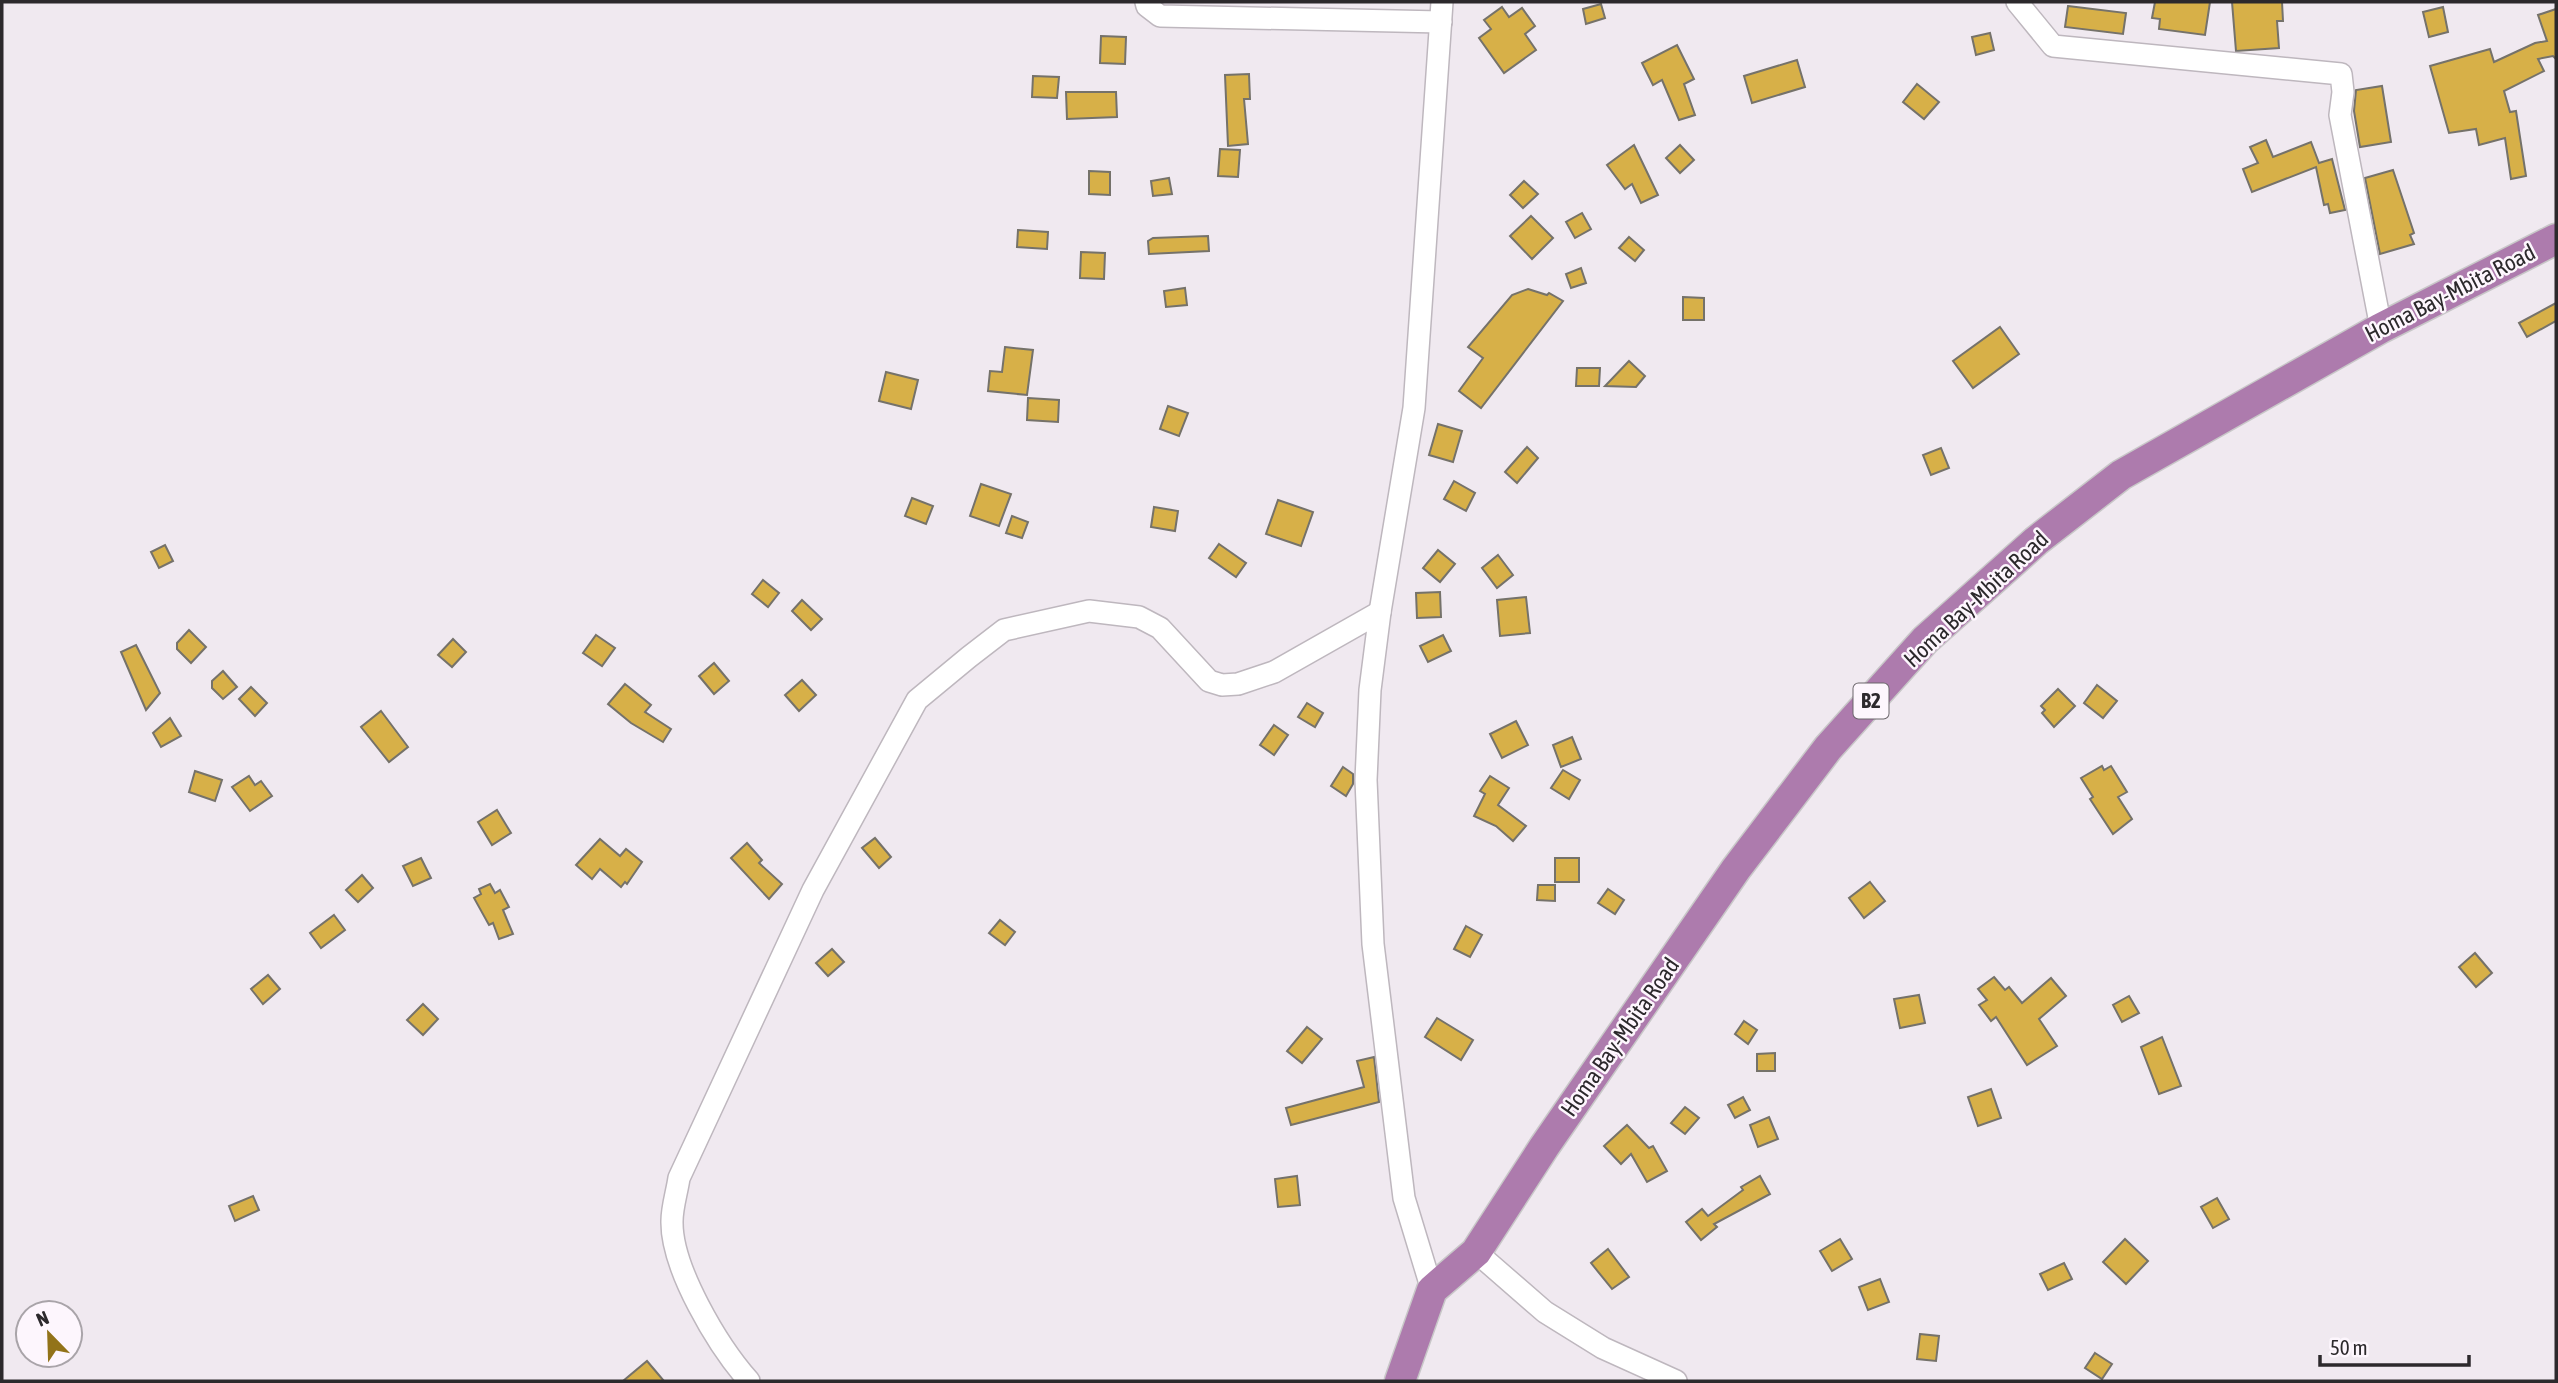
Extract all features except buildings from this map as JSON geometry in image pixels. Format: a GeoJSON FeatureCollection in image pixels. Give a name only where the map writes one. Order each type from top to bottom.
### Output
{"type":"FeatureCollection","features":[{"type":"Feature","properties":{"kind":"highway","name":"Homa Bay-Mbita Road"},"geometry":{"type":"LineString","coordinates":[[1400,1381],[1433,1290],[1476,1252],[1544,1147],[1735,869],[1828,748],[1925,640],[2036,541],[2121,475],[2381,328],[2556,239]]}},
{"type":"Feature","properties":{"kind":"street"},"geometry":{"type":"LineString","coordinates":[[1146,2],[1147,6],[1160,16],[1442,12],[1414,408],[1380,612],[1370,690],[1366,780],[1373,944],[1404,1198],[1433,1290]]}},
{"type":"Feature","properties":{"kind":"street"},"geometry":{"type":"LineString","coordinates":[[2017,2],[2053,46],[2069,50],[2143,54],[2340,74],[2343,92],[2340,115],[2381,328]]}},
{"type":"Feature","properties":{"kind":"street"},"geometry":{"type":"LineString","coordinates":[[749,1381],[733,1363],[680,1271],[672,1222],[679,1178],[813,890],[917,700],[1004,630],[1089,611],[1139,617],[1160,628],[1209,681],[1222,685],[1238,684],[1274,672],[1380,612]]}},
{"type":"Feature","properties":{"kind":"street"},"geometry":{"type":"LineString","coordinates":[[1476,1252],[1545,1312],[1603,1348],[1676,1381]]}}]}
